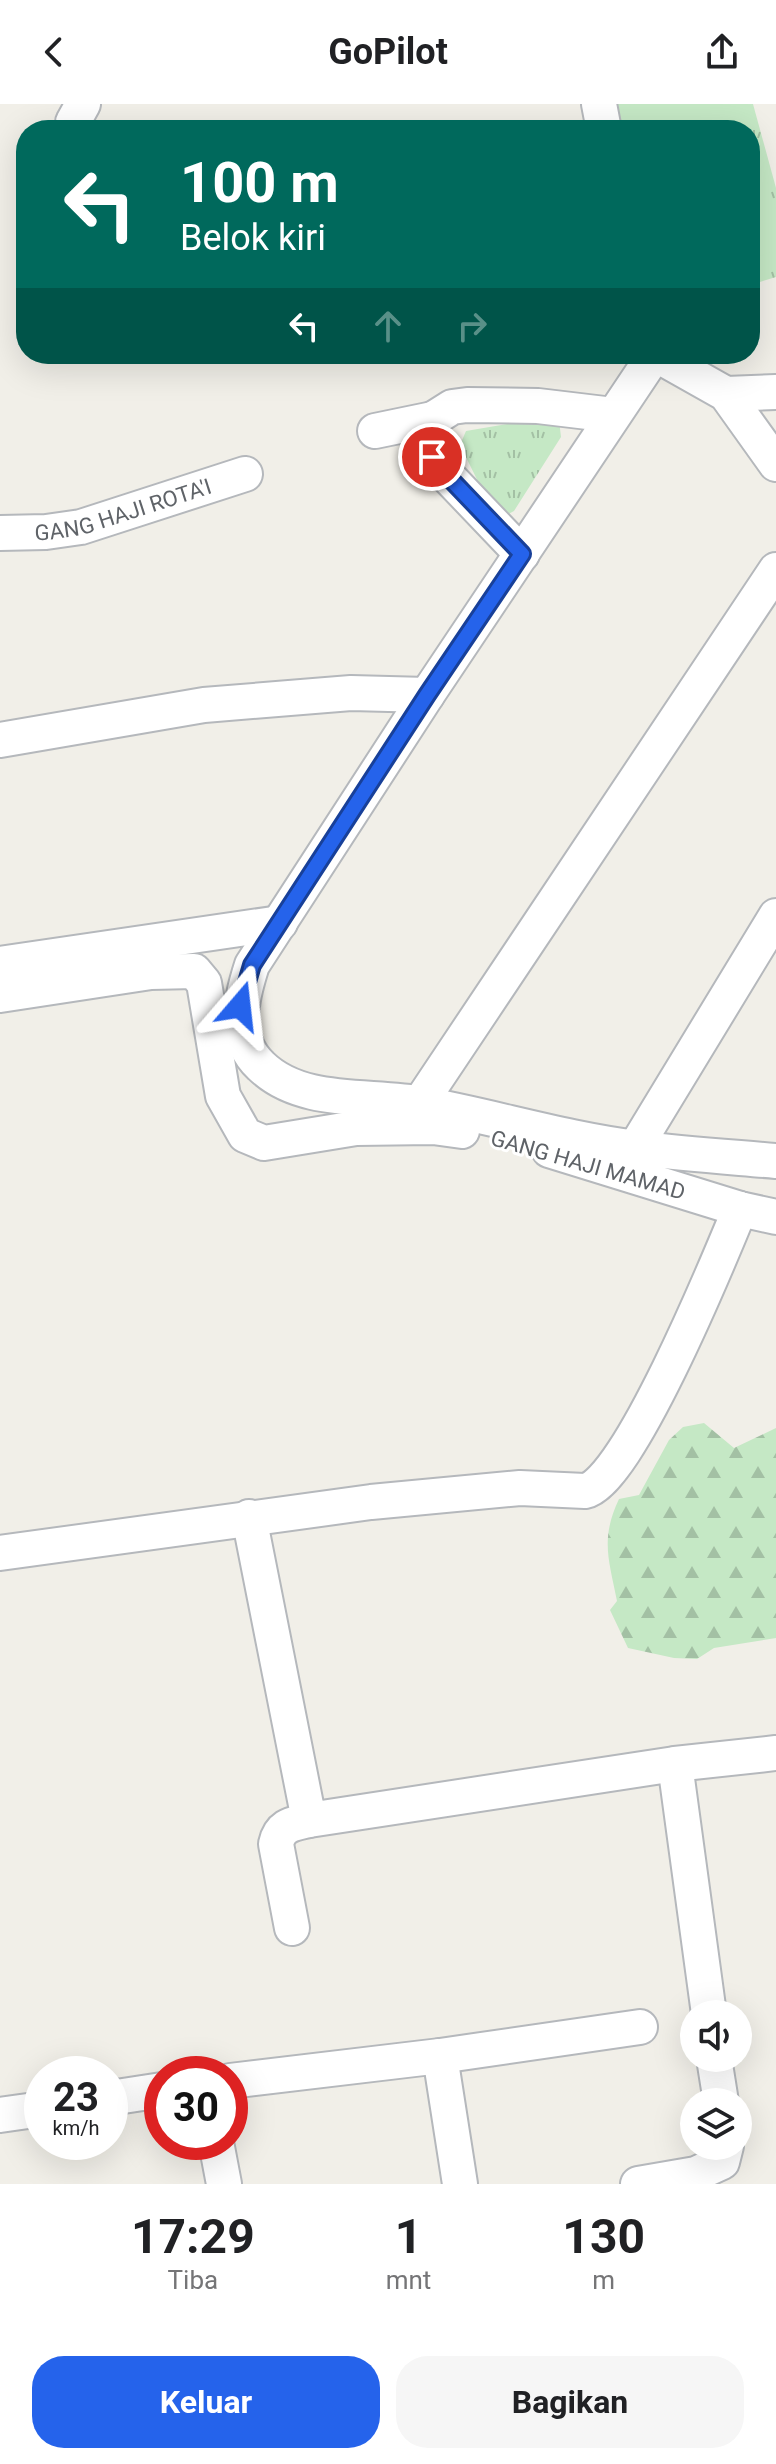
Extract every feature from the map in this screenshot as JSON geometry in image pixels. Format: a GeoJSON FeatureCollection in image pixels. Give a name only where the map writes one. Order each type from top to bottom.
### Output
{"type":"FeatureCollection","features":[{"type":"Feature","properties":{"kind":"street"},"geometry":{"type":"LineString","coordinates":[[648,364],[427,695],[252,965],[240,1006],[246,1049],[262,1068],[304,1091],[420,1103],[635,1148],[776,1161]]}},
{"type":"Feature","properties":{"kind":"street"},"geometry":{"type":"LineString","coordinates":[[673,364],[726,394],[776,464]]}},
{"type":"Feature","properties":{"kind":"street"},"geometry":{"type":"LineString","coordinates":[[726,394],[776,392]]}},
{"type":"Feature","properties":{"kind":"street"},"geometry":{"type":"LineString","coordinates":[[375,431],[433,419],[452,407],[467,405],[538,406],[613,415]]}},
{"type":"Feature","properties":{"kind":"street"},"geometry":{"type":"LineString","coordinates":[[433,419],[430,442],[436,464],[522,554]]}},
{"type":"Feature","properties":{"kind":"street","name":"GANG HAJI ROTA'I"},"geometry":{"type":"LineString","coordinates":[[0,533],[46,532],[81,527],[245,474]]}},
{"type":"Feature","properties":{"kind":"street"},"geometry":{"type":"LineString","coordinates":[[420,1103],[776,570]]}},
{"type":"Feature","properties":{"kind":"street"},"geometry":{"type":"LineString","coordinates":[[0,740],[204,705],[351,693],[427,695]]}},
{"type":"Feature","properties":{"kind":"street"},"geometry":{"type":"LineString","coordinates":[[635,1148],[776,916]]}},
{"type":"Feature","properties":{"kind":"street"},"geometry":{"type":"LineString","coordinates":[[0,964],[280,923]]}},
{"type":"Feature","properties":{"kind":"street","name":"GANG HAJI MAMAD"},"geometry":{"type":"LineString","coordinates":[[0,995],[151,972],[194,971],[204,983],[223,1096],[245,1135],[264,1143],[356,1128],[433,1127],[461,1131],[557,1152],[740,1209],[776,1217]]}},
{"type":"Feature","properties":{"kind":"street"},"geometry":{"type":"LineString","coordinates":[[0,1553],[249,1517],[520,1488],[585,1491],[595,1488],[627,1446],[692,1327],[740,1209]]}},
{"type":"Feature","properties":{"kind":"street"},"geometry":{"type":"LineString","coordinates":[[249,1517],[309,1820]]}},
{"type":"Feature","properties":{"kind":"street"},"geometry":{"type":"LineString","coordinates":[[292,1928],[276,1844],[278,1833],[287,1825],[675,1764],[776,1753]]}},
{"type":"Feature","properties":{"kind":"street"},"geometry":{"type":"LineString","coordinates":[[675,1764],[707,2000]]}},
{"type":"Feature","properties":{"kind":"street"},"geometry":{"type":"LineString","coordinates":[[248,2079],[440,2056],[640,2027]]}},
{"type":"Feature","properties":{"kind":"street"},"geometry":{"type":"LineString","coordinates":[[440,2056],[460,2184]]}},
{"type":"Feature","properties":{"kind":"street"},"geometry":{"type":"LineString","coordinates":[[0,2115],[24,2112]]}},
{"type":"Feature","properties":{"kind":"street"},"geometry":{"type":"LineString","coordinates":[[219,2160],[224,2184]]}},
{"type":"Feature","properties":{"kind":"street"},"geometry":{"type":"LineString","coordinates":[[638,2184],[696,2174],[722,2160]]}},
{"type":"Feature","properties":{"kind":"green space"},"geometry":{"type":"Polygon","coordinates":[[[600,104],[753,104],[757,120],[603,120],[600,104]]]}},
{"type":"Feature","properties":{"kind":"green space"},"geometry":{"type":"Polygon","coordinates":[[[637,104],[741,104],[747,120],[627,120],[623,109],[637,104]]]}},
{"type":"Feature","properties":{"kind":"green space"},"geometry":{"type":"Polygon","coordinates":[[[760,130],[776,188],[776,277],[760,282],[760,130]]]}},
{"type":"Feature","properties":{"kind":"green space"},"geometry":{"type":"Polygon","coordinates":[[[760,161],[776,210],[776,251],[760,256],[760,161]]]}},
{"type":"Feature","properties":{"kind":"green space"},"geometry":{"type":"Polygon","coordinates":[[[543,418],[559,420],[561,437],[514,511],[501,518],[495,516],[460,445],[466,431],[543,418]]]}},
{"type":"Feature","properties":{"kind":"green space"},"geometry":{"type":"Polygon","coordinates":[[[704,1423],[734,1448],[776,1428],[776,1638],[714,1648],[697,1659],[674,1658],[628,1648],[610,1610],[617,1601],[608,1550],[613,1513],[619,1499],[639,1495],[669,1440],[683,1427],[704,1423]]]}},
{"type":"Feature","properties":{"kind":"route"},"geometry":{"type":"LineString","coordinates":[[240,1006],[252,965],[522,554],[432,457]]}}]}
